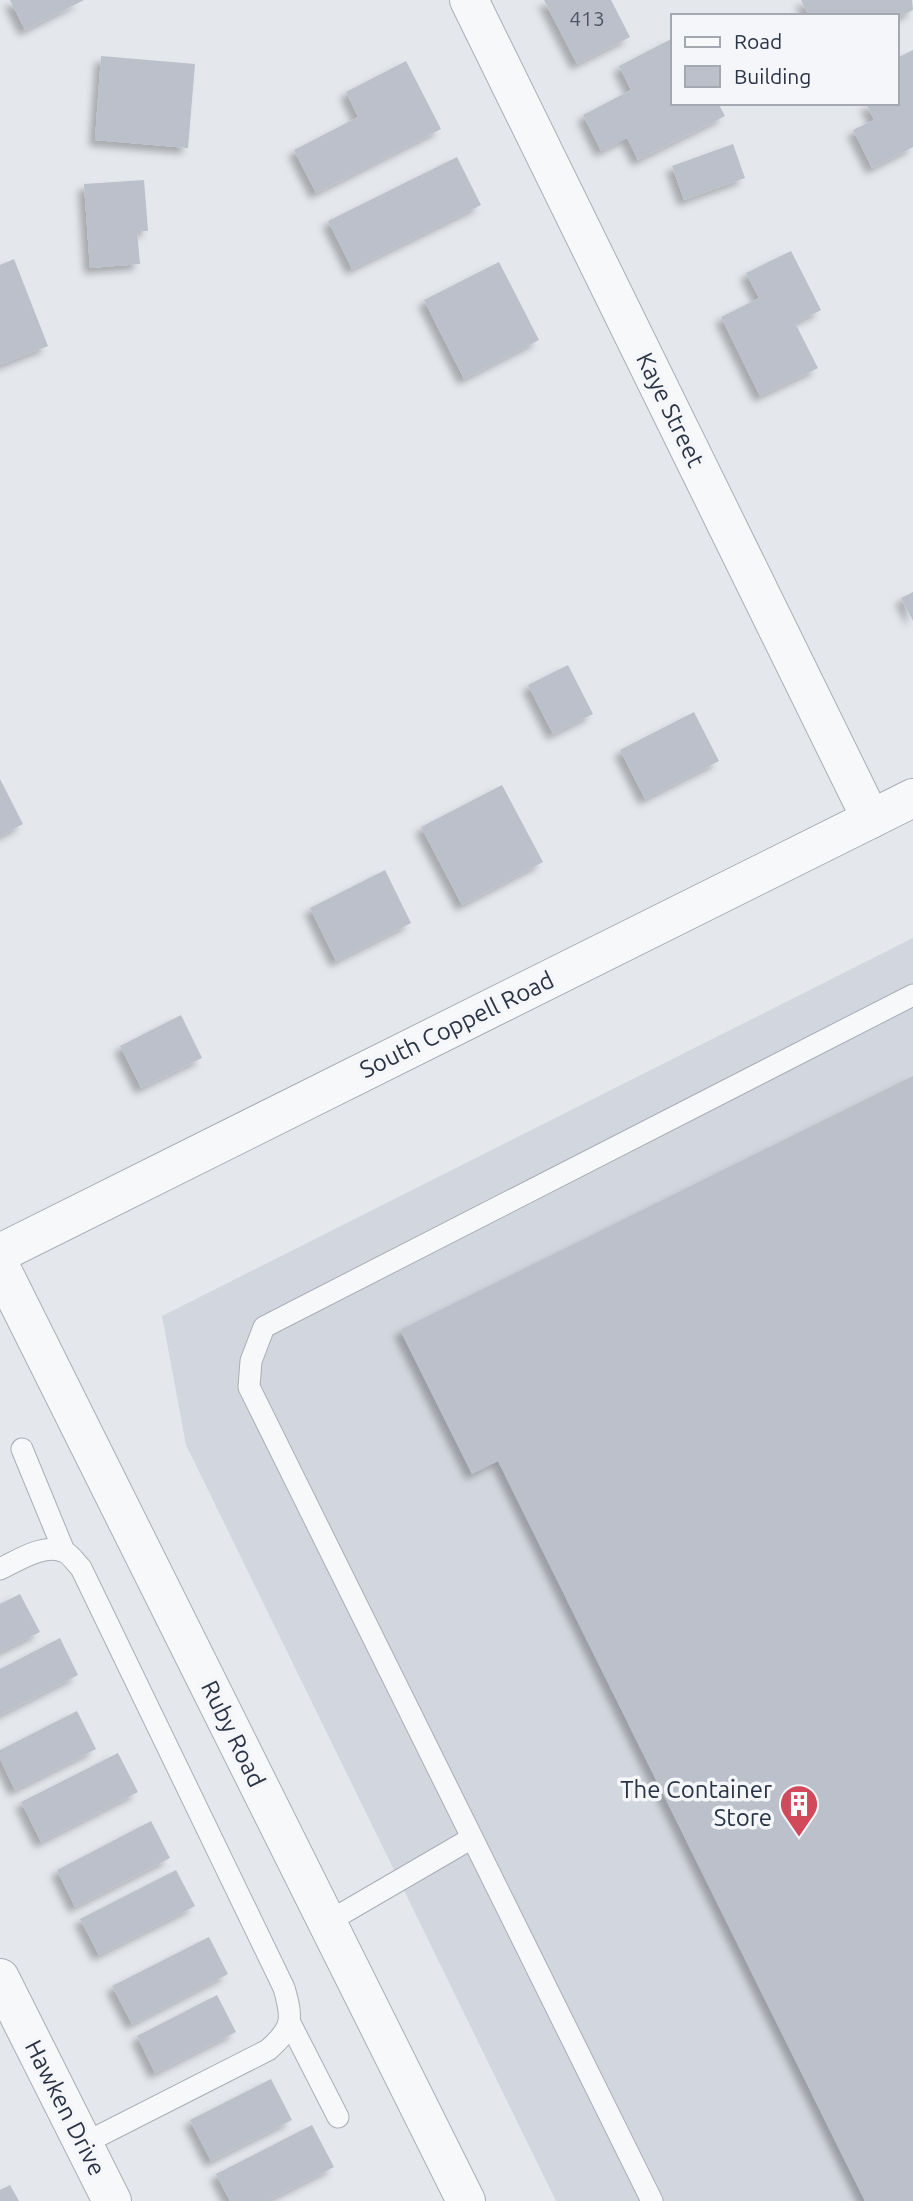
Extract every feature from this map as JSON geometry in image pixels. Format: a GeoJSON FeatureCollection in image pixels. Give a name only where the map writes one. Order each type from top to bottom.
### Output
{"type":"FeatureCollection","features":[{"type":"Feature","properties":{"kind":"street","name":"Kaye Street"},"geometry":{"type":"LineString","coordinates":[[470,0],[871,819]]}},
{"type":"Feature","properties":{"kind":"street","name":"South Coppell Road"},"geometry":{"type":"LineString","coordinates":[[0,1253],[913,798]]}},
{"type":"Feature","properties":{"kind":"street","name":"Ruby Road"},"geometry":{"type":"LineString","coordinates":[[0,1266],[466,2201]]}},
{"type":"Feature","properties":{"kind":"street","name":"Hawken Drive"},"geometry":{"type":"LineString","coordinates":[[0,1978],[112,2201]]}},
{"type":"Feature","properties":{"kind":"lane"},"geometry":{"type":"LineString","coordinates":[[652,2201],[249,1387],[251,1361],[264,1327],[913,995]]}},
{"type":"Feature","properties":{"kind":"lane"},"geometry":{"type":"LineString","coordinates":[[22,1449],[64,1551],[81,1568],[279,1976],[290,2008],[290,2024],[338,2117]]}},
{"type":"Feature","properties":{"kind":"lane"},"geometry":{"type":"LineString","coordinates":[[0,1569],[32,1554],[52,1550],[64,1551]]}},
{"type":"Feature","properties":{"kind":"lane"},"geometry":{"type":"LineString","coordinates":[[326,1923],[472,1838]]}},
{"type":"Feature","properties":{"kind":"lane"},"geometry":{"type":"LineString","coordinates":[[83,2144],[268,2050],[282,2038],[290,2024]]}},
{"type":"Feature","properties":{"kind":"shaded area"},"geometry":{"type":"Polygon","coordinates":[[[913,938],[913,2201],[556,2201],[186,1445],[162,1316],[913,938]]]}},
{"type":"Feature","properties":{"kind":"building"},"geometry":{"type":"Polygon","coordinates":[[[10,0],[84,0],[25,30],[10,0]]]}},
{"type":"Feature","properties":{"kind":"building"},"geometry":{"type":"Polygon","coordinates":[[[544,0],[611,0],[630,37],[577,64],[544,0]]]}},
{"type":"Feature","properties":{"kind":"building"},"geometry":{"type":"Polygon","coordinates":[[[801,0],[912,0],[913,10],[899,17],[899,14],[808,14],[801,0]]]}},
{"type":"Feature","properties":{"kind":"building"},"geometry":{"type":"Polygon","coordinates":[[[671,39],[671,105],[719,105],[725,116],[638,160],[627,138],[601,151],[583,115],[631,90],[619,66],[671,39]]]}},
{"type":"Feature","properties":{"kind":"building"},"geometry":{"type":"Polygon","coordinates":[[[913,50],[913,147],[872,168],[853,130],[874,120],[867,105],[899,105],[899,57],[913,50]]]}},
{"type":"Feature","properties":{"kind":"building"},"geometry":{"type":"Polygon","coordinates":[[[101,56],[195,64],[188,148],[95,140],[101,56]]]}},
{"type":"Feature","properties":{"kind":"building"},"geometry":{"type":"Polygon","coordinates":[[[406,61],[441,129],[316,193],[294,150],[358,117],[346,92],[406,61]]]}},
{"type":"Feature","properties":{"kind":"building"},"geometry":{"type":"Polygon","coordinates":[[[733,144],[745,178],[684,200],[672,166],[733,144]]]}},
{"type":"Feature","properties":{"kind":"building"},"geometry":{"type":"Polygon","coordinates":[[[457,157],[481,205],[352,269],[328,221],[457,157]]]}},
{"type":"Feature","properties":{"kind":"building"},"geometry":{"type":"Polygon","coordinates":[[[144,180],[148,231],[137,231],[140,264],[90,268],[84,184],[144,180]]]}},
{"type":"Feature","properties":{"kind":"building"},"geometry":{"type":"Polygon","coordinates":[[[791,251],[821,310],[795,323],[818,368],[760,396],[721,317],[759,298],[746,273],[791,251]]]}},
{"type":"Feature","properties":{"kind":"building"},"geometry":{"type":"Polygon","coordinates":[[[14,259],[48,346],[0,365],[0,265],[14,259]]]}},
{"type":"Feature","properties":{"kind":"building"},"geometry":{"type":"Polygon","coordinates":[[[499,262],[539,340],[464,379],[424,300],[499,262]]]}},
{"type":"Feature","properties":{"kind":"building"},"geometry":{"type":"Polygon","coordinates":[[[913,592],[913,621],[901,598],[913,592]]]}},
{"type":"Feature","properties":{"kind":"building"},"geometry":{"type":"Polygon","coordinates":[[[568,665],[593,714],[553,734],[528,685],[568,665]]]}},
{"type":"Feature","properties":{"kind":"building"},"geometry":{"type":"Polygon","coordinates":[[[694,712],[719,761],[645,799],[620,750],[694,712]]]}},
{"type":"Feature","properties":{"kind":"building"},"geometry":{"type":"Polygon","coordinates":[[[0,779],[23,824],[0,836],[0,779]]]}},
{"type":"Feature","properties":{"kind":"building"},"geometry":{"type":"Polygon","coordinates":[[[502,785],[543,862],[462,905],[421,827],[502,785]]]}},
{"type":"Feature","properties":{"kind":"building"},"geometry":{"type":"Polygon","coordinates":[[[385,870],[411,923],[336,961],[310,908],[385,870]]]}},
{"type":"Feature","properties":{"kind":"building"},"geometry":{"type":"Polygon","coordinates":[[[181,1015],[202,1058],[141,1088],[120,1046],[181,1015]]]}},
{"type":"Feature","properties":{"kind":"building","name":"The Container Store"},"geometry":{"type":"Polygon","coordinates":[[[913,1076],[913,2201],[865,2201],[498,1461],[472,1474],[400,1330],[913,1076]]]}},
{"type":"Feature","properties":{"kind":"building"},"geometry":{"type":"Polygon","coordinates":[[[20,1594],[40,1632],[0,1652],[0,1604],[20,1594]]]}},
{"type":"Feature","properties":{"kind":"building"},"geometry":{"type":"Polygon","coordinates":[[[60,1638],[78,1675],[0,1715],[0,1669],[60,1638]]]}},
{"type":"Feature","properties":{"kind":"building"},"geometry":{"type":"Polygon","coordinates":[[[77,1711],[96,1749],[15,1790],[0,1759],[0,1750],[77,1711]]]}},
{"type":"Feature","properties":{"kind":"building"},"geometry":{"type":"Polygon","coordinates":[[[118,1753],[138,1792],[41,1842],[21,1802],[118,1753]]]}},
{"type":"Feature","properties":{"kind":"building"},"geometry":{"type":"Polygon","coordinates":[[[151,1821],[170,1858],[75,1907],[57,1870],[151,1821]]]}},
{"type":"Feature","properties":{"kind":"building"},"geometry":{"type":"Polygon","coordinates":[[[176,1870],[195,1906],[99,1955],[80,1919],[176,1870]]]}},
{"type":"Feature","properties":{"kind":"building"},"geometry":{"type":"Polygon","coordinates":[[[209,1937],[228,1974],[132,2024],[112,1986],[209,1937]]]}},
{"type":"Feature","properties":{"kind":"building"},"geometry":{"type":"Polygon","coordinates":[[[217,1995],[236,2032],[155,2073],[137,2036],[217,1995]]]}},
{"type":"Feature","properties":{"kind":"building"},"geometry":{"type":"Polygon","coordinates":[[[271,2079],[292,2120],[211,2161],[190,2120],[271,2079]]]}},
{"type":"Feature","properties":{"kind":"building"},"geometry":{"type":"Polygon","coordinates":[[[312,2125],[334,2167],[267,2201],[230,2201],[216,2174],[312,2125]]]}},
{"type":"Feature","properties":{"kind":"building"},"geometry":{"type":"Polygon","coordinates":[[[10,2185],[19,2201],[0,2201],[0,2190],[10,2185]]]}},
{"type":"Feature","properties":{"kind":"place","name":"The Container Store"},"geometry":{"type":"Point","coordinates":[799,1838]}}]}
